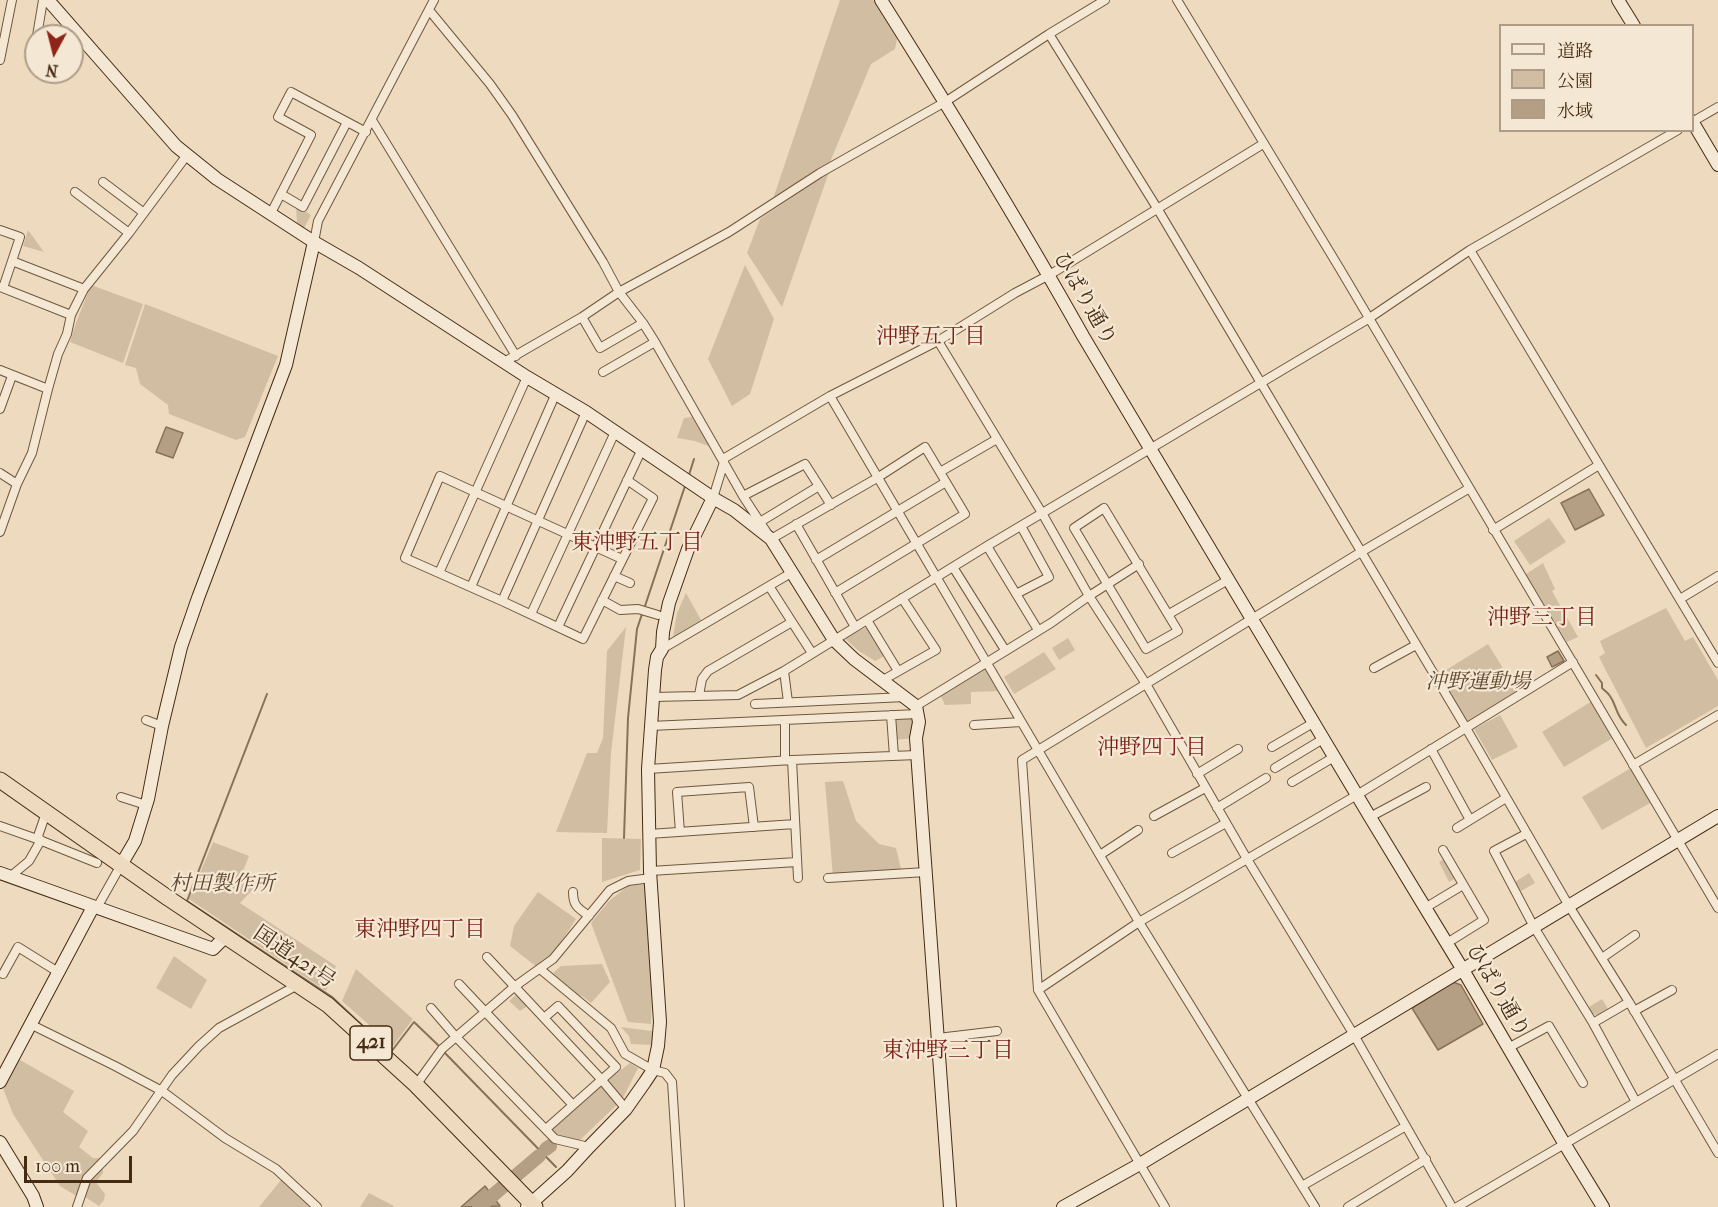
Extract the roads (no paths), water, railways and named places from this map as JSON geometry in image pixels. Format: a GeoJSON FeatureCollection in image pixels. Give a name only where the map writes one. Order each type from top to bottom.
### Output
{"type":"FeatureCollection","features":[{"type":"Feature","properties":{"kind":"highway","name":"国道421号"},"geometry":{"type":"LineString","coordinates":[[0,780],[225,937],[328,1005],[416,1085],[529,1202]]}},
{"type":"Feature","properties":{"kind":"street"},"geometry":{"type":"LineString","coordinates":[[0,60],[12,0]]}},
{"type":"Feature","properties":{"kind":"street"},"geometry":{"type":"LineString","coordinates":[[39,24],[43,0]]}},
{"type":"Feature","properties":{"kind":"street"},"geometry":{"type":"LineString","coordinates":[[48,0],[176,146],[217,179],[527,377],[586,412],[734,510],[771,539]]}},
{"type":"Feature","properties":{"kind":"street"},"geometry":{"type":"LineString","coordinates":[[0,1082],[93,907],[99,904],[135,841],[146,805],[181,647],[286,365],[318,221],[434,0]]}},
{"type":"Feature","properties":{"kind":"street","name":"ひばり通り"},"geometry":{"type":"LineString","coordinates":[[881,0],[945,102],[1603,1207]]}},
{"type":"Feature","properties":{"kind":"street"},"geometry":{"type":"LineString","coordinates":[[504,362],[582,317],[619,292],[729,232],[820,173],[945,102],[1105,0]]}},
{"type":"Feature","properties":{"kind":"street"},"geometry":{"type":"LineString","coordinates":[[1176,0],[1718,908]]}},
{"type":"Feature","properties":{"kind":"street"},"geometry":{"type":"LineString","coordinates":[[1618,0],[1633,24]]}},
{"type":"Feature","properties":{"kind":"street"},"geometry":{"type":"LineString","coordinates":[[429,10],[490,84],[512,115],[603,262],[619,292],[655,342],[743,496],[834,640],[854,659],[905,697],[917,710],[919,722],[916,738],[917,755],[950,1207]]}},
{"type":"Feature","properties":{"kind":"street"},"geometry":{"type":"LineString","coordinates":[[1049,34],[1157,208],[1569,906],[1602,957],[1674,1080],[1715,1142],[1718,1153]]}},
{"type":"Feature","properties":{"kind":"street"},"geometry":{"type":"LineString","coordinates":[[271,213],[311,135],[278,117],[291,92],[366,132]]}},
{"type":"Feature","properties":{"kind":"street"},"geometry":{"type":"LineString","coordinates":[[1694,121],[1718,107]]}},
{"type":"Feature","properties":{"kind":"street"},"geometry":{"type":"LineString","coordinates":[[372,120],[516,356]]}},
{"type":"Feature","properties":{"kind":"street"},"geometry":{"type":"LineString","coordinates":[[281,194],[303,207],[347,122]]}},
{"type":"Feature","properties":{"kind":"street"},"geometry":{"type":"LineString","coordinates":[[1694,124],[1718,165]]}},
{"type":"Feature","properties":{"kind":"street"},"geometry":{"type":"LineString","coordinates":[[654,697],[738,695],[784,671],[987,546],[1368,319],[1470,250],[1675,132]]}},
{"type":"Feature","properties":{"kind":"street"},"geometry":{"type":"LineString","coordinates":[[662,649],[669,603],[708,494],[723,460],[830,396],[938,341],[1015,293],[1049,276],[1263,144]]}},
{"type":"Feature","properties":{"kind":"street"},"geometry":{"type":"LineString","coordinates":[[0,532],[17,484],[32,453],[48,389],[58,354],[67,334],[71,315],[84,289],[187,155]]}},
{"type":"Feature","properties":{"kind":"street"},"geometry":{"type":"LineString","coordinates":[[103,182],[144,213]]}},
{"type":"Feature","properties":{"kind":"street"},"geometry":{"type":"LineString","coordinates":[[75,192],[129,233]]}},
{"type":"Feature","properties":{"kind":"street"},"geometry":{"type":"LineString","coordinates":[[0,230],[20,237],[2,287],[71,315]]}},
{"type":"Feature","properties":{"kind":"street"},"geometry":{"type":"LineString","coordinates":[[1470,250],[1718,663]]}},
{"type":"Feature","properties":{"kind":"street"},"geometry":{"type":"LineString","coordinates":[[12,261],[84,289]]}},
{"type":"Feature","properties":{"kind":"street"},"geometry":{"type":"LineString","coordinates":[[582,317],[600,348],[643,323]]}},
{"type":"Feature","properties":{"kind":"street"},"geometry":{"type":"LineString","coordinates":[[938,341],[1042,513],[1089,596],[1146,684],[1247,859],[1354,1035],[1452,1207]]}},
{"type":"Feature","properties":{"kind":"street"},"geometry":{"type":"LineString","coordinates":[[603,372],[655,342]]}},
{"type":"Feature","properties":{"kind":"street"},"geometry":{"type":"LineString","coordinates":[[0,370],[48,389]]}},
{"type":"Feature","properties":{"kind":"street"},"geometry":{"type":"LineString","coordinates":[[0,409],[12,376]]}},
{"type":"Feature","properties":{"kind":"street"},"geometry":{"type":"LineString","coordinates":[[438,573],[527,377]]}},
{"type":"Feature","properties":{"kind":"street"},"geometry":{"type":"LineString","coordinates":[[471,587],[556,393]]}},
{"type":"Feature","properties":{"kind":"street"},"geometry":{"type":"LineString","coordinates":[[830,396],[1139,922],[1314,1207]]}},
{"type":"Feature","properties":{"kind":"street"},"geometry":{"type":"LineString","coordinates":[[502,601],[586,412]]}},
{"type":"Feature","properties":{"kind":"street"},"geometry":{"type":"LineString","coordinates":[[531,614],[615,432]]}},
{"type":"Feature","properties":{"kind":"street"},"geometry":{"type":"LineString","coordinates":[[940,472],[998,439]]}},
{"type":"Feature","properties":{"kind":"street"},"geometry":{"type":"LineString","coordinates":[[771,539],[877,478],[925,447],[965,514],[835,593]]}},
{"type":"Feature","properties":{"kind":"street"},"geometry":{"type":"LineString","coordinates":[[558,627],[642,450]]}},
{"type":"Feature","properties":{"kind":"street"},"geometry":{"type":"LineString","coordinates":[[743,496],[805,464],[831,505]]}},
{"type":"Feature","properties":{"kind":"street"},"geometry":{"type":"LineString","coordinates":[[1493,530],[1599,465]]}},
{"type":"Feature","properties":{"kind":"street"},"geometry":{"type":"LineString","coordinates":[[0,472],[17,484]]}},
{"type":"Feature","properties":{"kind":"street"},"geometry":{"type":"LineString","coordinates":[[622,560],[440,476],[405,558],[583,639],[653,498],[627,480]]}},
{"type":"Feature","properties":{"kind":"street"},"geometry":{"type":"LineString","coordinates":[[816,560],[946,482]]}},
{"type":"Feature","properties":{"kind":"street"},"geometry":{"type":"LineString","coordinates":[[759,522],[819,486]]}},
{"type":"Feature","properties":{"kind":"street"},"geometry":{"type":"LineString","coordinates":[[1165,1207],[1038,990],[1022,760],[1360,552],[1468,489]]}},
{"type":"Feature","properties":{"kind":"street"},"geometry":{"type":"LineString","coordinates":[[1104,508],[1178,631],[1146,649],[1107,584],[1074,528],[1104,508]]}},
{"type":"Feature","properties":{"kind":"street"},"geometry":{"type":"LineString","coordinates":[[796,524],[855,627]]}},
{"type":"Feature","properties":{"kind":"street"},"geometry":{"type":"LineString","coordinates":[[1016,594],[1049,577],[1021,526]]}},
{"type":"Feature","properties":{"kind":"street"},"geometry":{"type":"LineString","coordinates":[[987,546],[1038,630]]}},
{"type":"Feature","properties":{"kind":"street"},"geometry":{"type":"LineString","coordinates":[[650,726],[891,715],[917,710],[1139,564]]}},
{"type":"Feature","properties":{"kind":"street"},"geometry":{"type":"LineString","coordinates":[[953,567],[1005,650]]}},
{"type":"Feature","properties":{"kind":"street"},"geometry":{"type":"LineString","coordinates":[[529,1202],[567,1171],[589,1148],[626,1108],[653,1070],[660,1022],[650,874],[648,769],[657,657],[662,649],[791,573]]}},
{"type":"Feature","properties":{"kind":"street"},"geometry":{"type":"LineString","coordinates":[[614,576],[630,583]]}},
{"type":"Feature","properties":{"kind":"street"},"geometry":{"type":"LineString","coordinates":[[1680,598],[1718,576]]}},
{"type":"Feature","properties":{"kind":"street"},"geometry":{"type":"LineString","coordinates":[[1168,614],[1228,580]]}},
{"type":"Feature","properties":{"kind":"street"},"geometry":{"type":"LineString","coordinates":[[769,586],[812,653]]}},
{"type":"Feature","properties":{"kind":"street"},"geometry":{"type":"LineString","coordinates":[[883,680],[936,650],[902,598]]}},
{"type":"Feature","properties":{"kind":"street"},"geometry":{"type":"LineString","coordinates":[[602,600],[620,610],[638,609],[658,615]]}},
{"type":"Feature","properties":{"kind":"street"},"geometry":{"type":"LineString","coordinates":[[867,620],[898,671]]}},
{"type":"Feature","properties":{"kind":"street"},"geometry":{"type":"LineString","coordinates":[[699,695],[702,679],[708,671],[792,622]]}},
{"type":"Feature","properties":{"kind":"street"},"geometry":{"type":"LineString","coordinates":[[1374,668],[1416,645]]}},
{"type":"Feature","properties":{"kind":"street"},"geometry":{"type":"LineString","coordinates":[[1038,990],[1139,922],[1357,795],[1573,662]]}},
{"type":"Feature","properties":{"kind":"street"},"geometry":{"type":"LineString","coordinates":[[784,671],[788,702]]}},
{"type":"Feature","properties":{"kind":"street"},"geometry":{"type":"LineString","coordinates":[[755,704],[905,697]]}},
{"type":"Feature","properties":{"kind":"street"},"geometry":{"type":"LineString","coordinates":[[891,715],[894,756]]}},
{"type":"Feature","properties":{"kind":"street"},"geometry":{"type":"LineString","coordinates":[[1633,765],[1718,715]]}},
{"type":"Feature","properties":{"kind":"street"},"geometry":{"type":"LineString","coordinates":[[146,720],[162,726]]}},
{"type":"Feature","properties":{"kind":"street"},"geometry":{"type":"LineString","coordinates":[[785,720],[798,878]]}},
{"type":"Feature","properties":{"kind":"street"},"geometry":{"type":"LineString","coordinates":[[974,725],[1021,722]]}},
{"type":"Feature","properties":{"kind":"street"},"geometry":{"type":"LineString","coordinates":[[1272,747],[1313,723]]}},
{"type":"Feature","properties":{"kind":"street"},"geometry":{"type":"LineString","coordinates":[[1275,768],[1323,739]]}},
{"type":"Feature","properties":{"kind":"street"},"geometry":{"type":"LineString","coordinates":[[1197,774],[1238,749]]}},
{"type":"Feature","properties":{"kind":"street"},"geometry":{"type":"LineString","coordinates":[[1431,750],[1470,820]]}},
{"type":"Feature","properties":{"kind":"street"},"geometry":{"type":"LineString","coordinates":[[648,769],[917,755]]}},
{"type":"Feature","properties":{"kind":"street"},"geometry":{"type":"LineString","coordinates":[[1292,782],[1334,757]]}},
{"type":"Feature","properties":{"kind":"street"},"geometry":{"type":"LineString","coordinates":[[1217,808],[1266,778]]}},
{"type":"Feature","properties":{"kind":"street"},"geometry":{"type":"LineString","coordinates":[[680,832],[677,792],[749,787],[753,827]]}},
{"type":"Feature","properties":{"kind":"street"},"geometry":{"type":"LineString","coordinates":[[1370,818],[1426,787]]}},
{"type":"Feature","properties":{"kind":"street"},"geometry":{"type":"LineString","coordinates":[[1154,816],[1205,788]]}},
{"type":"Feature","properties":{"kind":"street"},"geometry":{"type":"LineString","coordinates":[[121,797],[146,805]]}},
{"type":"Feature","properties":{"kind":"street"},"geometry":{"type":"LineString","coordinates":[[1457,828],[1506,798]]}},
{"type":"Feature","properties":{"kind":"street"},"geometry":{"type":"LineString","coordinates":[[3,874],[29,861],[39,840],[46,813]]}},
{"type":"Feature","properties":{"kind":"street"},"geometry":{"type":"LineString","coordinates":[[1063,1207],[1248,1100],[1718,816]]}},
{"type":"Feature","properties":{"kind":"street"},"geometry":{"type":"LineString","coordinates":[[1172,853],[1226,823]]}},
{"type":"Feature","properties":{"kind":"street"},"geometry":{"type":"LineString","coordinates":[[649,834],[795,824]]}},
{"type":"Feature","properties":{"kind":"street"},"geometry":{"type":"LineString","coordinates":[[0,826],[97,863]]}},
{"type":"Feature","properties":{"kind":"street"},"geometry":{"type":"LineString","coordinates":[[1100,855],[1138,830]]}},
{"type":"Feature","properties":{"kind":"street"},"geometry":{"type":"LineString","coordinates":[[1526,834],[1494,851],[1534,927],[1593,1023],[1636,1102]]}},
{"type":"Feature","properties":{"kind":"street"},"geometry":{"type":"LineString","coordinates":[[1443,850],[1484,920],[1447,943]]}},
{"type":"Feature","properties":{"kind":"street"},"geometry":{"type":"LineString","coordinates":[[416,1085],[442,1049],[456,1036],[514,987],[553,959],[610,890],[650,874],[797,862]]}},
{"type":"Feature","properties":{"kind":"street"},"geometry":{"type":"LineString","coordinates":[[828,878],[926,872]]}},
{"type":"Feature","properties":{"kind":"street"},"geometry":{"type":"LineString","coordinates":[[3,874],[213,949],[225,937]]}},
{"type":"Feature","properties":{"kind":"street"},"geometry":{"type":"LineString","coordinates":[[1425,908],[1463,885]]}},
{"type":"Feature","properties":{"kind":"street"},"geometry":{"type":"LineString","coordinates":[[573,892],[573,902],[578,909],[589,916]]}},
{"type":"Feature","properties":{"kind":"street"},"geometry":{"type":"LineString","coordinates":[[1602,957],[1635,935]]}},
{"type":"Feature","properties":{"kind":"street"},"geometry":{"type":"LineString","coordinates":[[3,975],[18,947],[58,972]]}},
{"type":"Feature","properties":{"kind":"street"},"geometry":{"type":"LineString","coordinates":[[487,957],[626,1108]]}},
{"type":"Feature","properties":{"kind":"street"},"geometry":{"type":"LineString","coordinates":[[540,969],[611,1028],[625,1054],[653,1070],[665,1073],[672,1082],[680,1207]]}},
{"type":"Feature","properties":{"kind":"street"},"geometry":{"type":"LineString","coordinates":[[77,1207],[87,1178],[133,1131],[172,1075],[199,1046],[219,1028],[292,988],[293,982]]}},
{"type":"Feature","properties":{"kind":"street"},"geometry":{"type":"LineString","coordinates":[[459,984],[573,1105]]}},
{"type":"Feature","properties":{"kind":"street"},"geometry":{"type":"LineString","coordinates":[[1634,1011],[1672,990]]}},
{"type":"Feature","properties":{"kind":"street"},"geometry":{"type":"LineString","coordinates":[[1593,1023],[1629,1002]]}},
{"type":"Feature","properties":{"kind":"street"},"geometry":{"type":"LineString","coordinates":[[544,1018],[558,1006],[616,1067],[546,1129]]}},
{"type":"Feature","properties":{"kind":"street"},"geometry":{"type":"LineString","coordinates":[[431,1008],[555,1139],[589,1148]]}},
{"type":"Feature","properties":{"kind":"street"},"geometry":{"type":"LineString","coordinates":[[30,1024],[162,1092],[225,1138],[276,1169],[317,1207]]}},
{"type":"Feature","properties":{"kind":"street"},"geometry":{"type":"LineString","coordinates":[[1508,1048],[1549,1026],[1583,1083]]}},
{"type":"Feature","properties":{"kind":"street"},"geometry":{"type":"LineString","coordinates":[[938,1038],[997,1031]]}},
{"type":"Feature","properties":{"kind":"street"},"geometry":{"type":"LineString","coordinates":[[1457,1207],[1718,1054]]}},
{"type":"Feature","properties":{"kind":"street"},"geometry":{"type":"LineString","coordinates":[[1302,1186],[1406,1126]]}},
{"type":"Feature","properties":{"kind":"street"},"geometry":{"type":"LineString","coordinates":[[0,1142],[38,1207]]}},
{"type":"Feature","properties":{"kind":"street"},"geometry":{"type":"LineString","coordinates":[[1348,1207],[1426,1159]]}},
{"type":"Feature","properties":{"kind":"water"},"geometry":{"type":"Polygon","coordinates":[[[166,427],[183,433],[173,458],[156,452],[166,427]]]}},
{"type":"Feature","properties":{"kind":"water"},"geometry":{"type":"Polygon","coordinates":[[[1589,489],[1604,515],[1575,530],[1561,503],[1589,489]]]}},
{"type":"Feature","properties":{"kind":"water"},"geometry":{"type":"Polygon","coordinates":[[[1558,651],[1564,661],[1552,667],[1547,657],[1558,651]]]}},
{"type":"Feature","properties":{"kind":"water"},"geometry":{"type":"Polygon","coordinates":[[[1453,982],[1461,985],[1483,1024],[1438,1050],[1412,1008],[1453,982]]]}},
{"type":"Feature","properties":{"kind":"water"},"geometry":{"type":"Polygon","coordinates":[[[485,1186],[500,1206],[461,1207],[485,1186]]]}},
{"type":"Feature","properties":{"kind":"waterway"},"geometry":{"type":"LineString","coordinates":[[689,475],[694,459]]}},
{"type":"Feature","properties":{"kind":"waterway"},"geometry":{"type":"LineString","coordinates":[[644,609],[685,486]]}},
{"type":"Feature","properties":{"kind":"waterway"},"geometry":{"type":"LineString","coordinates":[[624,838],[628,718],[637,629],[642,614]]}},
{"type":"Feature","properties":{"kind":"waterway"},"geometry":{"type":"LineString","coordinates":[[1596,675],[1626,725]]}},
{"type":"Feature","properties":{"kind":"waterway"},"geometry":{"type":"LineString","coordinates":[[267,694],[187,901],[332,997],[383,1045]]}},
{"type":"Feature","properties":{"kind":"waterway"},"geometry":{"type":"LineString","coordinates":[[389,1051],[391,1052],[414,1022],[439,1046]]}},
{"type":"Feature","properties":{"kind":"waterway"},"geometry":{"type":"LineString","coordinates":[[443,1051],[556,1167]]}},
{"type":"Feature","properties":{"kind":"waterway"},"geometry":{"type":"LineString","coordinates":[[546,1149],[550,1146]]}},
{"type":"Feature","properties":{"kind":"waterway"},"geometry":{"type":"LineString","coordinates":[[479,1207],[539,1156]]}},
{"type":"Feature","properties":{"kind":"district","name":"沖野五丁目"},"geometry":{"type":"Point","coordinates":[931,338]}},
{"type":"Feature","properties":{"kind":"district","name":"東沖野五丁目"},"geometry":{"type":"Point","coordinates":[637,544]}},
{"type":"Feature","properties":{"kind":"district","name":"沖野三丁目"},"geometry":{"type":"Point","coordinates":[1542,619]}},
{"type":"Feature","properties":{"kind":"district","name":"沖野四丁目"},"geometry":{"type":"Point","coordinates":[1152,749]}},
{"type":"Feature","properties":{"kind":"district","name":"東沖野四丁目"},"geometry":{"type":"Point","coordinates":[420,931]}},
{"type":"Feature","properties":{"kind":"district","name":"東沖野三丁目"},"geometry":{"type":"Point","coordinates":[948,1052]}},
{"type":"Feature","properties":{"kind":"park label","name":"沖野運動場"},"geometry":{"type":"Point","coordinates":[1478,683]}},
{"type":"Feature","properties":{"kind":"park label","name":"村田製作所"},"geometry":{"type":"Point","coordinates":[222,885]}}]}
